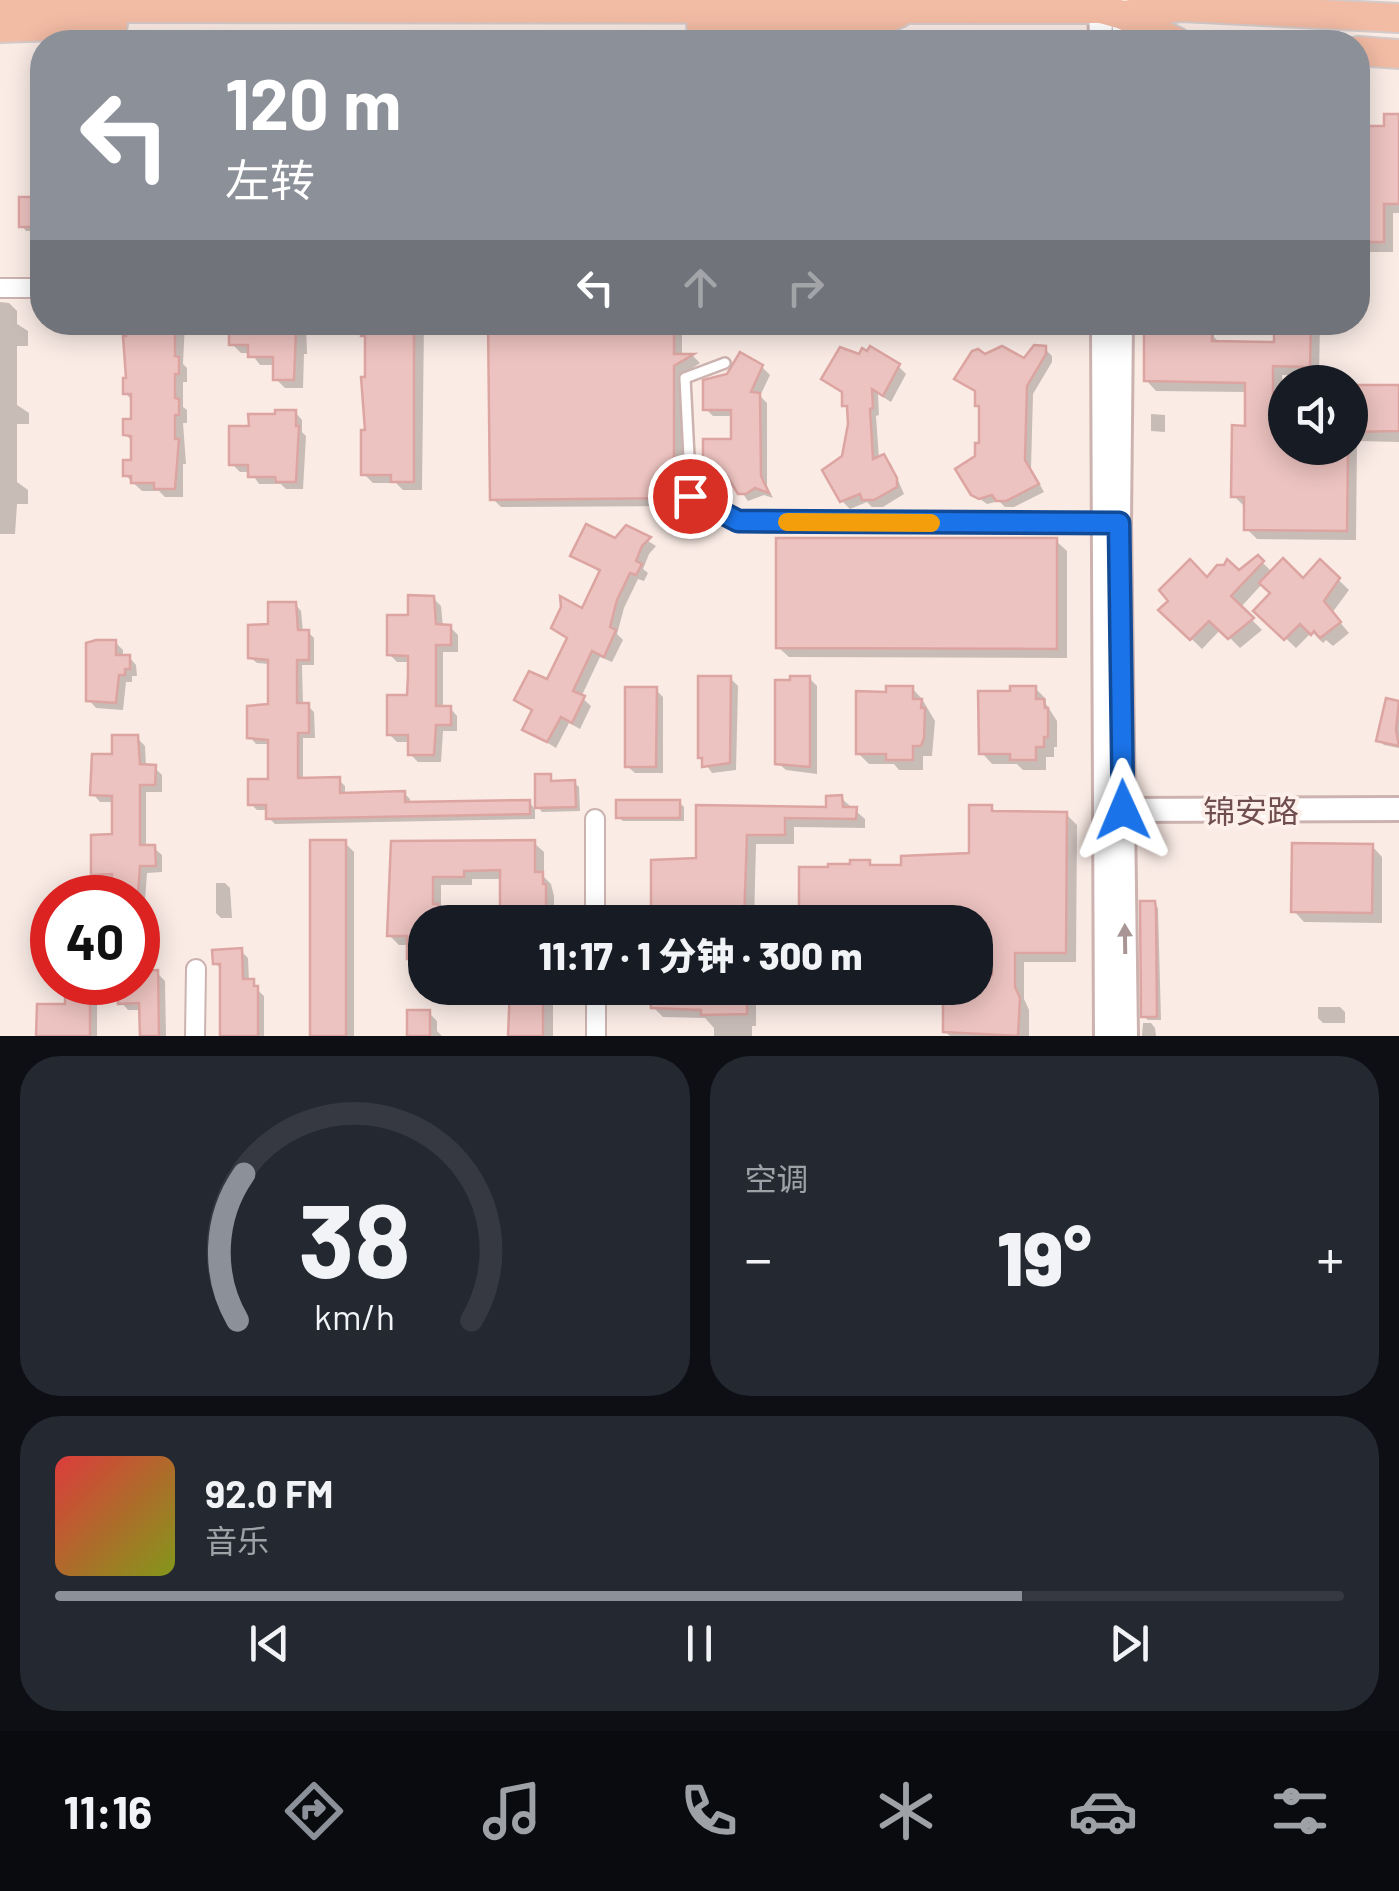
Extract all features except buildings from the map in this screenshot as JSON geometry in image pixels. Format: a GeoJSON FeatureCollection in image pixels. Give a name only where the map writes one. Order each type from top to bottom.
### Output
{"type":"FeatureCollection","features":[{"type":"Feature","properties":{"kind":"main road"},"geometry":{"type":"LineString","coordinates":[[0,2],[98,8],[910,8],[1114,13],[1182,7],[1399,18]]}},
{"type":"Feature","properties":{"kind":"main road"},"geometry":{"type":"LineString","coordinates":[[84,25],[163,7]]}},
{"type":"Feature","properties":{"kind":"main road"},"geometry":{"type":"LineString","coordinates":[[868,30],[910,8]]}},
{"type":"Feature","properties":{"kind":"main road"},"geometry":{"type":"LineString","coordinates":[[1114,13],[1151,30]]}},
{"type":"Feature","properties":{"kind":"main road"},"geometry":{"type":"LineString","coordinates":[[0,28],[690,24],[766,30]]}},
{"type":"Feature","properties":{"kind":"main road"},"geometry":{"type":"LineString","coordinates":[[1370,52],[1399,54]]}},
{"type":"Feature","properties":{"kind":"street"},"geometry":{"type":"LineString","coordinates":[[0,288],[30,288]]}},
{"type":"Feature","properties":{"kind":"street"},"geometry":{"type":"LineString","coordinates":[[1104,335],[1112,524],[1113,810],[1106,1036]]}},
{"type":"Feature","properties":{"kind":"street"},"geometry":{"type":"LineString","coordinates":[[1112,524],[1120,335]]}},
{"type":"Feature","properties":{"kind":"street","name":"锦安路"},"geometry":{"type":"LineString","coordinates":[[1113,810],[1399,809]]}},
{"type":"Feature","properties":{"kind":"street"},"geometry":{"type":"LineString","coordinates":[[1113,810],[1126,1036]]}},
{"type":"Feature","properties":{"kind":"street"},"geometry":{"type":"LineString","coordinates":[[595,819],[596,905]]}},
{"type":"Feature","properties":{"kind":"street"},"geometry":{"type":"LineString","coordinates":[[195,1036],[196,969]]}},
{"type":"Feature","properties":{"kind":"street"},"geometry":{"type":"LineString","coordinates":[[596,1005],[596,1036]]}},
{"type":"Feature","properties":{"kind":"lane"},"geometry":{"type":"LineString","coordinates":[[725,363],[684,378],[690,496],[738,521],[1112,524]]}},
{"type":"Feature","properties":{"kind":"slow traffic"},"geometry":{"type":"LineString","coordinates":[[787,522],[931,523]]}},
{"type":"Feature","properties":{"kind":"route"},"geometry":{"type":"LineString","coordinates":[[690,496],[738,521],[1119,523],[1123,810]]}}]}
